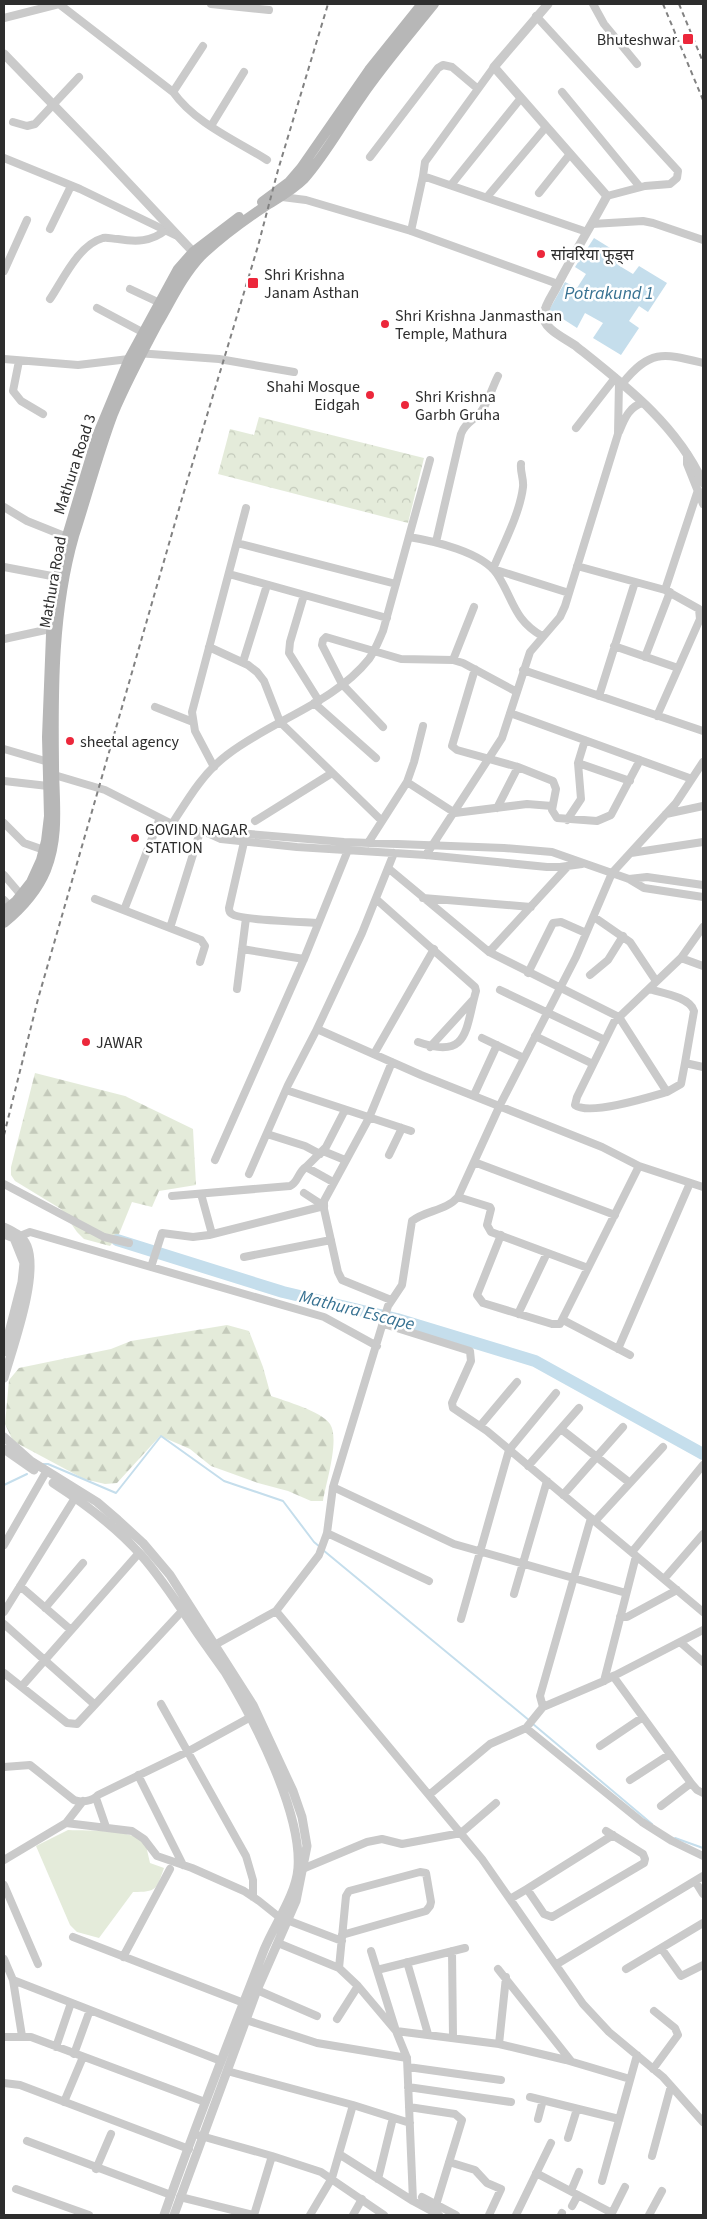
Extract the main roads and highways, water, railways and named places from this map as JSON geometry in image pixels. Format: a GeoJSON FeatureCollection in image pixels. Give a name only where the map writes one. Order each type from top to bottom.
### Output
{"type":"FeatureCollection","features":[{"type":"Feature","properties":{"kind":"main road"},"geometry":{"type":"LineString","coordinates":[[135,355],[175,293],[196,255],[223,228],[289,182],[322,141],[369,70],[422,4]]}},
{"type":"Feature","properties":{"kind":"main road"},"geometry":{"type":"LineString","coordinates":[[196,255],[282,197],[303,180],[330,145],[363,94],[434,4]]}},
{"type":"Feature","properties":{"kind":"main road","name":"Mathura Road 3"},"geometry":{"type":"LineString","coordinates":[[50,773],[50,629],[58,577],[97,436],[144,333],[178,269],[196,255]]}},
{"type":"Feature","properties":{"kind":"main road","name":"Mathura Road"},"geometry":{"type":"LineString","coordinates":[[50,762],[57,631],[70,538]]}},
{"type":"Feature","properties":{"kind":"main road"},"geometry":{"type":"LineString","coordinates":[[6,906],[21,894],[30,882],[41,860],[49,816],[48,786],[50,773]]}},
{"type":"Feature","properties":{"kind":"main road"},"geometry":{"type":"LineString","coordinates":[[4,924],[30,898],[47,867],[54,842],[57,814],[50,773]]}},
{"type":"Feature","properties":{"kind":"water","name":"Potrakund 1"},"geometry":{"type":"Polygon","coordinates":[[[594,238],[623,256],[618,265],[633,274],[639,266],[667,283],[648,312],[639,306],[629,321],[639,328],[621,355],[593,338],[603,323],[585,313],[577,328],[549,310],[565,282],[577,288],[586,274],[575,267],[594,238]]]}},
{"type":"Feature","properties":{"kind":"waterway","name":"Mathura Escape"},"geometry":{"type":"LineString","coordinates":[[117,1240],[283,1292],[397,1319],[535,1361],[703,1454]]}},
{"type":"Feature","properties":{"kind":"waterway"},"geometry":{"type":"LineString","coordinates":[[41,1464],[48,1464],[116,1493],[161,1436],[224,1481],[283,1501],[314,1542],[320,1547]]}},
{"type":"Feature","properties":{"kind":"waterway"},"geometry":{"type":"LineString","coordinates":[[4,1485],[27,1474]]}},
{"type":"Feature","properties":{"kind":"waterway"},"geometry":{"type":"LineString","coordinates":[[323,1550],[530,1721]]}},
{"type":"Feature","properties":{"kind":"waterway"},"geometry":{"type":"LineString","coordinates":[[533,1724],[652,1824]]}},
{"type":"Feature","properties":{"kind":"waterway"},"geometry":{"type":"LineString","coordinates":[[675,1838],[703,1848]]}},
{"type":"Feature","properties":{"kind":"railway"},"geometry":{"type":"LineString","coordinates":[[4,1135],[38,999],[183,495],[328,4]]}},
{"type":"Feature","properties":{"kind":"railway"},"geometry":{"type":"LineString","coordinates":[[663,4],[703,100]]}},
{"type":"Feature","properties":{"kind":"railway"},"geometry":{"type":"LineString","coordinates":[[679,4],[703,62]]}},
{"type":"Feature","properties":{"kind":"place","name":"Bhuteshwar"},"geometry":{"type":"Point","coordinates":[688,39]}},
{"type":"Feature","properties":{"kind":"place","name":"सांवरिया फूड्स"},"geometry":{"type":"Point","coordinates":[541,254]}},
{"type":"Feature","properties":{"kind":"place","name":"Shri Krishna Janam Asthan"},"geometry":{"type":"Point","coordinates":[253,283]}},
{"type":"Feature","properties":{"kind":"place","name":"Shri Krishna Janmasthan Temple, Mathura"},"geometry":{"type":"Point","coordinates":[385,324]}},
{"type":"Feature","properties":{"kind":"place","name":"Shahi Mosque Eidgah"},"geometry":{"type":"Point","coordinates":[370,395]}},
{"type":"Feature","properties":{"kind":"place","name":"Shri Krishna Garbh Gruha"},"geometry":{"type":"Point","coordinates":[405,405]}},
{"type":"Feature","properties":{"kind":"place","name":"sheetal agency"},"geometry":{"type":"Point","coordinates":[70,741]}},
{"type":"Feature","properties":{"kind":"place","name":"GOVIND NAGAR STATION"},"geometry":{"type":"Point","coordinates":[135,838]}},
{"type":"Feature","properties":{"kind":"place","name":"JAWAR"},"geometry":{"type":"Point","coordinates":[86,1042]}}]}
